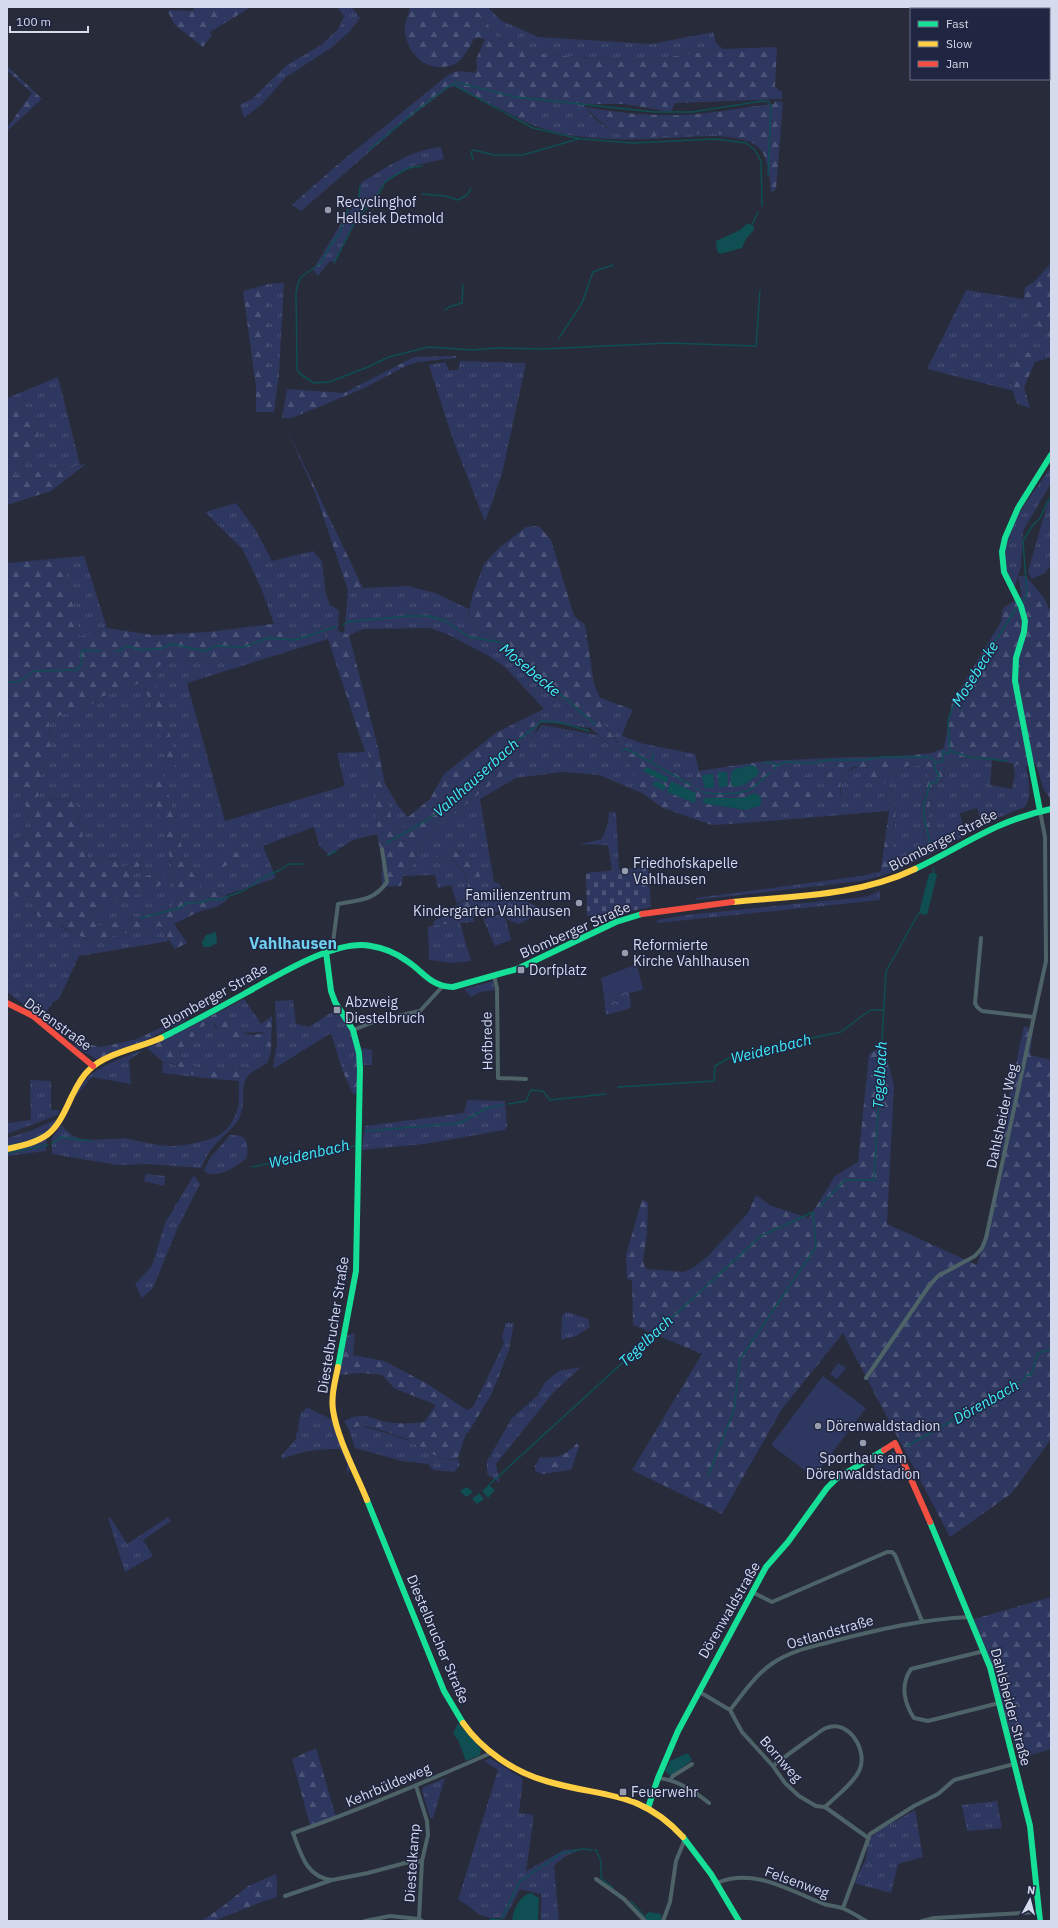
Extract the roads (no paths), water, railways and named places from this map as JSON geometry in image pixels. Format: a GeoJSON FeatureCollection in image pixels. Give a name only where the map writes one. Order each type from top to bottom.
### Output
{"type":"FeatureCollection","features":[{"type":"Feature","properties":{"kind":"street"},"geometry":{"type":"LineString","coordinates":[[1040,811],[1016,681],[1015,666],[1024,631],[1025,620],[1002,565],[1002,546],[1009,526],[1051,455]]}},
{"type":"Feature","properties":{"kind":"street","name":"Blomberger Straße"},"geometry":{"type":"LineString","coordinates":[[7,1149],[34,1143],[52,1132],[61,1120],[81,1078],[93,1066],[114,1056],[160,1039],[272,978],[329,951],[362,944],[384,949],[401,956],[434,983],[442,987],[453,987],[520,968],[616,922],[640,914],[836,892],[882,883],[922,866],[993,827],[1011,819],[1051,809]]}},
{"type":"Feature","properties":{"kind":"street","name":"Dahlsheider Weg"},"geometry":{"type":"LineString","coordinates":[[866,1378],[934,1281],[949,1269],[975,1256],[982,1248],[1002,1167],[1046,961],[1045,837],[1040,811]]}},
{"type":"Feature","properties":{"kind":"street"},"geometry":{"type":"LineString","coordinates":[[329,951],[338,904],[369,898],[380,892],[387,882],[382,849]]}},
{"type":"Feature","properties":{"kind":"street"},"geometry":{"type":"LineString","coordinates":[[981,938],[975,1003],[977,1008],[982,1011],[1034,1017]]}},
{"type":"Feature","properties":{"kind":"street","name":"Diestelbrucher Straße"},"geometry":{"type":"LineString","coordinates":[[329,951],[329,982],[333,998],[353,1030],[359,1053],[360,1068],[356,1271],[333,1393],[333,1409],[337,1426],[444,1691],[453,1710],[468,1730],[491,1753],[509,1766],[532,1777],[616,1796],[648,1808],[686,1839],[717,1883],[739,1921]]}},
{"type":"Feature","properties":{"kind":"street","name":"Hofbrede"},"geometry":{"type":"LineString","coordinates":[[494,976],[497,988],[498,1078],[526,1079]]}},
{"type":"Feature","properties":{"kind":"street"},"geometry":{"type":"LineString","coordinates":[[353,1030],[379,1020],[420,1011],[442,987]]}},
{"type":"Feature","properties":{"kind":"street","name":"Dörenstraße"},"geometry":{"type":"LineString","coordinates":[[7,1003],[33,1016],[93,1066]]}},
{"type":"Feature","properties":{"kind":"street","name":"Dörenwaldstraße"},"geometry":{"type":"LineString","coordinates":[[648,1808],[658,1778],[698,1691],[766,1567],[788,1542],[826,1488],[836,1479],[895,1443]]}},
{"type":"Feature","properties":{"kind":"street","name":"Dahlsheider Straße"},"geometry":{"type":"LineString","coordinates":[[895,1443],[984,1651],[999,1703],[1030,1826],[1040,1921]]}},
{"type":"Feature","properties":{"kind":"street"},"geometry":{"type":"LineString","coordinates":[[752,1592],[772,1602],[887,1552],[892,1552],[922,1621]]}},
{"type":"Feature","properties":{"kind":"street","name":"Ostlandstraße"},"geometry":{"type":"LineString","coordinates":[[730,1710],[761,1673],[780,1658],[849,1637],[922,1621],[970,1616]]}},
{"type":"Feature","properties":{"kind":"street"},"geometry":{"type":"LineString","coordinates":[[984,1651],[911,1669],[904,1683],[907,1706],[914,1718],[928,1721],[999,1703]]}},
{"type":"Feature","properties":{"kind":"street"},"geometry":{"type":"LineString","coordinates":[[698,1691],[730,1710]]}},
{"type":"Feature","properties":{"kind":"street","name":"Bornweg"},"geometry":{"type":"LineString","coordinates":[[730,1710],[742,1732],[773,1766],[785,1783],[799,1796],[816,1806],[825,1807],[867,1838]]}},
{"type":"Feature","properties":{"kind":"street"},"geometry":{"type":"LineString","coordinates":[[773,1766],[826,1727],[839,1726],[851,1731],[858,1745],[862,1761],[860,1769],[825,1807]]}},
{"type":"Feature","properties":{"kind":"street","name":"Kehrbüldeweg"},"geometry":{"type":"LineString","coordinates":[[332,1880],[322,1879],[304,1862],[293,1833],[341,1816],[416,1786],[491,1753]]}},
{"type":"Feature","properties":{"kind":"street"},"geometry":{"type":"LineString","coordinates":[[670,1780],[673,1776],[692,1764]]}},
{"type":"Feature","properties":{"kind":"street"},"geometry":{"type":"LineString","coordinates":[[843,1908],[862,1860],[867,1838],[876,1829],[938,1794],[954,1780],[1014,1764]]}},
{"type":"Feature","properties":{"kind":"street"},"geometry":{"type":"LineString","coordinates":[[658,1778],[670,1780],[690,1789],[709,1803]]}},
{"type":"Feature","properties":{"kind":"street","name":"Diestelkamp"},"geometry":{"type":"LineString","coordinates":[[416,1786],[427,1821],[428,1835],[422,1861],[420,1920]]}},
{"type":"Feature","properties":{"kind":"street"},"geometry":{"type":"LineString","coordinates":[[663,1921],[670,1902],[676,1861],[686,1839]]}},
{"type":"Feature","properties":{"kind":"street"},"geometry":{"type":"LineString","coordinates":[[285,1896],[332,1880],[368,1873],[404,1863],[422,1861]]}},
{"type":"Feature","properties":{"kind":"street","name":"Felsenweg"},"geometry":{"type":"LineString","coordinates":[[717,1883],[728,1878],[743,1877],[759,1879],[781,1885],[826,1905],[843,1908],[866,1921]]}},
{"type":"Feature","properties":{"kind":"street"},"geometry":{"type":"LineString","coordinates":[[596,1879],[624,1899],[645,1921]]}},
{"type":"Feature","properties":{"kind":"street"},"geometry":{"type":"LineString","coordinates":[[922,1921],[934,1918],[1039,1912]]}},
{"type":"Feature","properties":{"kind":"street"},"geometry":{"type":"LineString","coordinates":[[365,1921],[390,1916],[420,1920]]}},
{"type":"Feature","properties":{"kind":"waterway"},"geometry":{"type":"LineString","coordinates":[[455,82],[516,97],[654,112],[692,112],[763,101],[769,102],[771,107],[768,175]]}},
{"type":"Feature","properties":{"kind":"waterway"},"geometry":{"type":"LineString","coordinates":[[369,150],[417,110],[452,84],[533,128],[581,139],[633,143],[715,139],[746,143],[755,150],[761,161],[762,206]]}},
{"type":"Feature","properties":{"kind":"waterway"},"geometry":{"type":"LineString","coordinates":[[473,159],[471,152],[474,150],[494,155],[523,155],[578,139]]}},
{"type":"Feature","properties":{"kind":"waterway"},"geometry":{"type":"LineString","coordinates":[[334,263],[358,216],[373,203],[386,181],[408,168],[422,166]]}},
{"type":"Feature","properties":{"kind":"waterway"},"geometry":{"type":"LineString","coordinates":[[360,186],[359,199],[349,207],[339,234],[331,244],[321,263],[301,277],[296,292],[297,369],[300,374],[314,383],[329,382],[389,357],[428,347],[472,350],[497,348],[543,349],[668,343],[756,346],[760,291]]}},
{"type":"Feature","properties":{"kind":"waterway"},"geometry":{"type":"LineString","coordinates":[[422,194],[445,196],[458,200],[467,195],[471,189]]}},
{"type":"Feature","properties":{"kind":"waterway"},"geometry":{"type":"LineString","coordinates":[[752,225],[758,212]]}},
{"type":"Feature","properties":{"kind":"waterway"},"geometry":{"type":"LineString","coordinates":[[559,338],[582,303],[593,272],[613,265]]}},
{"type":"Feature","properties":{"kind":"waterway"},"geometry":{"type":"LineString","coordinates":[[445,310],[449,307],[462,303],[463,285]]}},
{"type":"Feature","properties":{"kind":"waterway","name":"Mosebecke"},"geometry":{"type":"LineString","coordinates":[[1021,604],[1027,595],[1023,541],[1033,525],[1040,518],[1051,495]]}},
{"type":"Feature","properties":{"kind":"waterway","name":"Mosebecke"},"geometry":{"type":"LineString","coordinates":[[774,769],[777,765],[786,762],[813,763],[828,760],[866,760],[881,757],[930,757],[936,762],[941,762],[943,760],[943,751],[948,754],[950,751],[948,720],[958,695],[1018,607]]}},
{"type":"Feature","properties":{"kind":"waterway","name":"Mosebecke"},"geometry":{"type":"LineString","coordinates":[[343,625],[347,622],[407,616],[429,616],[445,621],[469,637],[500,642],[595,724]]}},
{"type":"Feature","properties":{"kind":"waterway","name":"Mosebecke"},"geometry":{"type":"LineString","coordinates":[[116,651],[127,646],[141,650],[163,648],[172,644],[205,651],[216,646],[243,647],[268,638],[295,640],[335,627]]}},
{"type":"Feature","properties":{"kind":"waterway","name":"Mosebecke"},"geometry":{"type":"LineString","coordinates":[[7,682],[18,682],[34,671],[77,670],[82,663],[81,654],[83,650],[100,651]]}},
{"type":"Feature","properties":{"kind":"waterway","name":"Vahlhauserbach"},"geometry":{"type":"LineString","coordinates":[[386,843],[436,814],[451,802],[452,796],[459,792],[463,785],[484,775],[489,763],[503,755],[507,749],[542,721],[562,723],[589,731]]}},
{"type":"Feature","properties":{"kind":"waterway","name":"Mosebecke"},"geometry":{"type":"LineString","coordinates":[[622,750],[627,749],[691,785]]}},
{"type":"Feature","properties":{"kind":"waterway"},"geometry":{"type":"LineString","coordinates":[[950,751],[969,757],[1007,761]]}},
{"type":"Feature","properties":{"kind":"waterway"},"geometry":{"type":"LineString","coordinates":[[651,761],[654,754]]}},
{"type":"Feature","properties":{"kind":"waterway"},"geometry":{"type":"LineString","coordinates":[[764,763],[770,762],[777,765]]}},
{"type":"Feature","properties":{"kind":"waterway","name":"Tegelbach"},"geometry":{"type":"LineString","coordinates":[[932,851],[924,818],[924,804],[930,783],[937,782],[939,775],[934,767],[936,762]]}},
{"type":"Feature","properties":{"kind":"waterway","name":"Mosebecke"},"geometry":{"type":"LineString","coordinates":[[703,792],[725,794],[747,791],[753,788],[770,773]]}},
{"type":"Feature","properties":{"kind":"waterway","name":"Mosebecke"},"geometry":{"type":"LineString","coordinates":[[695,788],[699,790]]}},
{"type":"Feature","properties":{"kind":"waterway","name":"Vahlhauserbach"},"geometry":{"type":"LineString","coordinates":[[327,856],[336,851]]}},
{"type":"Feature","properties":{"kind":"waterway","name":"Vahlhauserbach"},"geometry":{"type":"LineString","coordinates":[[141,918],[179,908],[187,903],[203,902],[209,899],[219,900],[245,890],[264,877],[289,864],[303,864]]}},
{"type":"Feature","properties":{"kind":"waterway","name":"Tegelbach"},"geometry":{"type":"LineString","coordinates":[[933,868],[934,872]]}},
{"type":"Feature","properties":{"kind":"waterway","name":"Tegelbach"},"geometry":{"type":"LineString","coordinates":[[820,1206],[845,1180],[874,1180],[886,971],[919,913]]}},
{"type":"Feature","properties":{"kind":"waterway","name":"Weidenbach"},"geometry":{"type":"LineString","coordinates":[[618,1087],[714,1081],[715,1066],[729,1058],[757,1049],[841,1032],[870,1010],[883,1010]]}},
{"type":"Feature","properties":{"kind":"waterway","name":"Weidenbach"},"geometry":{"type":"LineString","coordinates":[[508,1104],[526,1101],[531,1090],[543,1091],[550,1100],[606,1094]]}},
{"type":"Feature","properties":{"kind":"waterway","name":"Weidenbach"},"geometry":{"type":"LineString","coordinates":[[365,1131],[460,1123],[487,1108],[503,1105]]}},
{"type":"Feature","properties":{"kind":"waterway"},"geometry":{"type":"LineString","coordinates":[[7,1146],[30,1141],[47,1133]]}},
{"type":"Feature","properties":{"kind":"waterway"},"geometry":{"type":"LineString","coordinates":[[52,1144],[60,1137],[90,1141]]}},
{"type":"Feature","properties":{"kind":"waterway","name":"Weidenbach"},"geometry":{"type":"LineString","coordinates":[[252,1167],[355,1146],[356,1143]]}},
{"type":"Feature","properties":{"kind":"waterway"},"geometry":{"type":"LineString","coordinates":[[7,1153],[48,1145]]}},
{"type":"Feature","properties":{"kind":"waterway","name":"Tegelbach"},"geometry":{"type":"LineString","coordinates":[[489,1485],[761,1236],[813,1212],[816,1247],[740,1359],[734,1410],[708,1476]]}},
{"type":"Feature","properties":{"kind":"waterway","name":"Dörenbach"},"geometry":{"type":"LineString","coordinates":[[907,1446],[1024,1380],[1026,1375],[1031,1375],[1038,1353],[1051,1349]]}},
{"type":"Feature","properties":{"kind":"waterway"},"geometry":{"type":"LineString","coordinates":[[490,1919],[501,1920],[520,1881],[562,1853],[583,1849],[592,1850]]}},
{"type":"Feature","properties":{"kind":"waterway"},"geometry":{"type":"LineString","coordinates":[[594,1850],[596,1850],[601,1861],[601,1878],[613,1888]]}},
{"type":"Feature","properties":{"kind":"waterway"},"geometry":{"type":"LineString","coordinates":[[631,1901],[645,1917]]}},
{"type":"Feature","properties":{"kind":"place","name":"Recyclinghof Hellsiek Detmold"},"geometry":{"type":"Point","coordinates":[328,210]}},
{"type":"Feature","properties":{"kind":"place","name":"Friedhofskapelle Vahlhausen"},"geometry":{"type":"Point","coordinates":[625,871]}},
{"type":"Feature","properties":{"kind":"place","name":"Familienzentrum Kindergarten Vahlhausen"},"geometry":{"type":"Point","coordinates":[579,903]}},
{"type":"Feature","properties":{"kind":"place","name":"Reformierte Kirche Vahlhausen"},"geometry":{"type":"Point","coordinates":[625,953]}},
{"type":"Feature","properties":{"kind":"place","name":"Dorfplatz"},"geometry":{"type":"Point","coordinates":[521,970]}},
{"type":"Feature","properties":{"kind":"place","name":"Abzweig Diestelbruch"},"geometry":{"type":"Point","coordinates":[337,1010]}},
{"type":"Feature","properties":{"kind":"place","name":"Dörenwaldstadion"},"geometry":{"type":"Point","coordinates":[818,1426]}},
{"type":"Feature","properties":{"kind":"place","name":"Sporthaus am Dörenwaldstadion"},"geometry":{"type":"Point","coordinates":[863,1443]}},
{"type":"Feature","properties":{"kind":"place","name":"Feuerwehr"},"geometry":{"type":"Point","coordinates":[623,1792]}},
{"type":"Feature","properties":{"kind":"district","name":"Vahlhausen"},"geometry":{"type":"Point","coordinates":[293,943]}}]}
